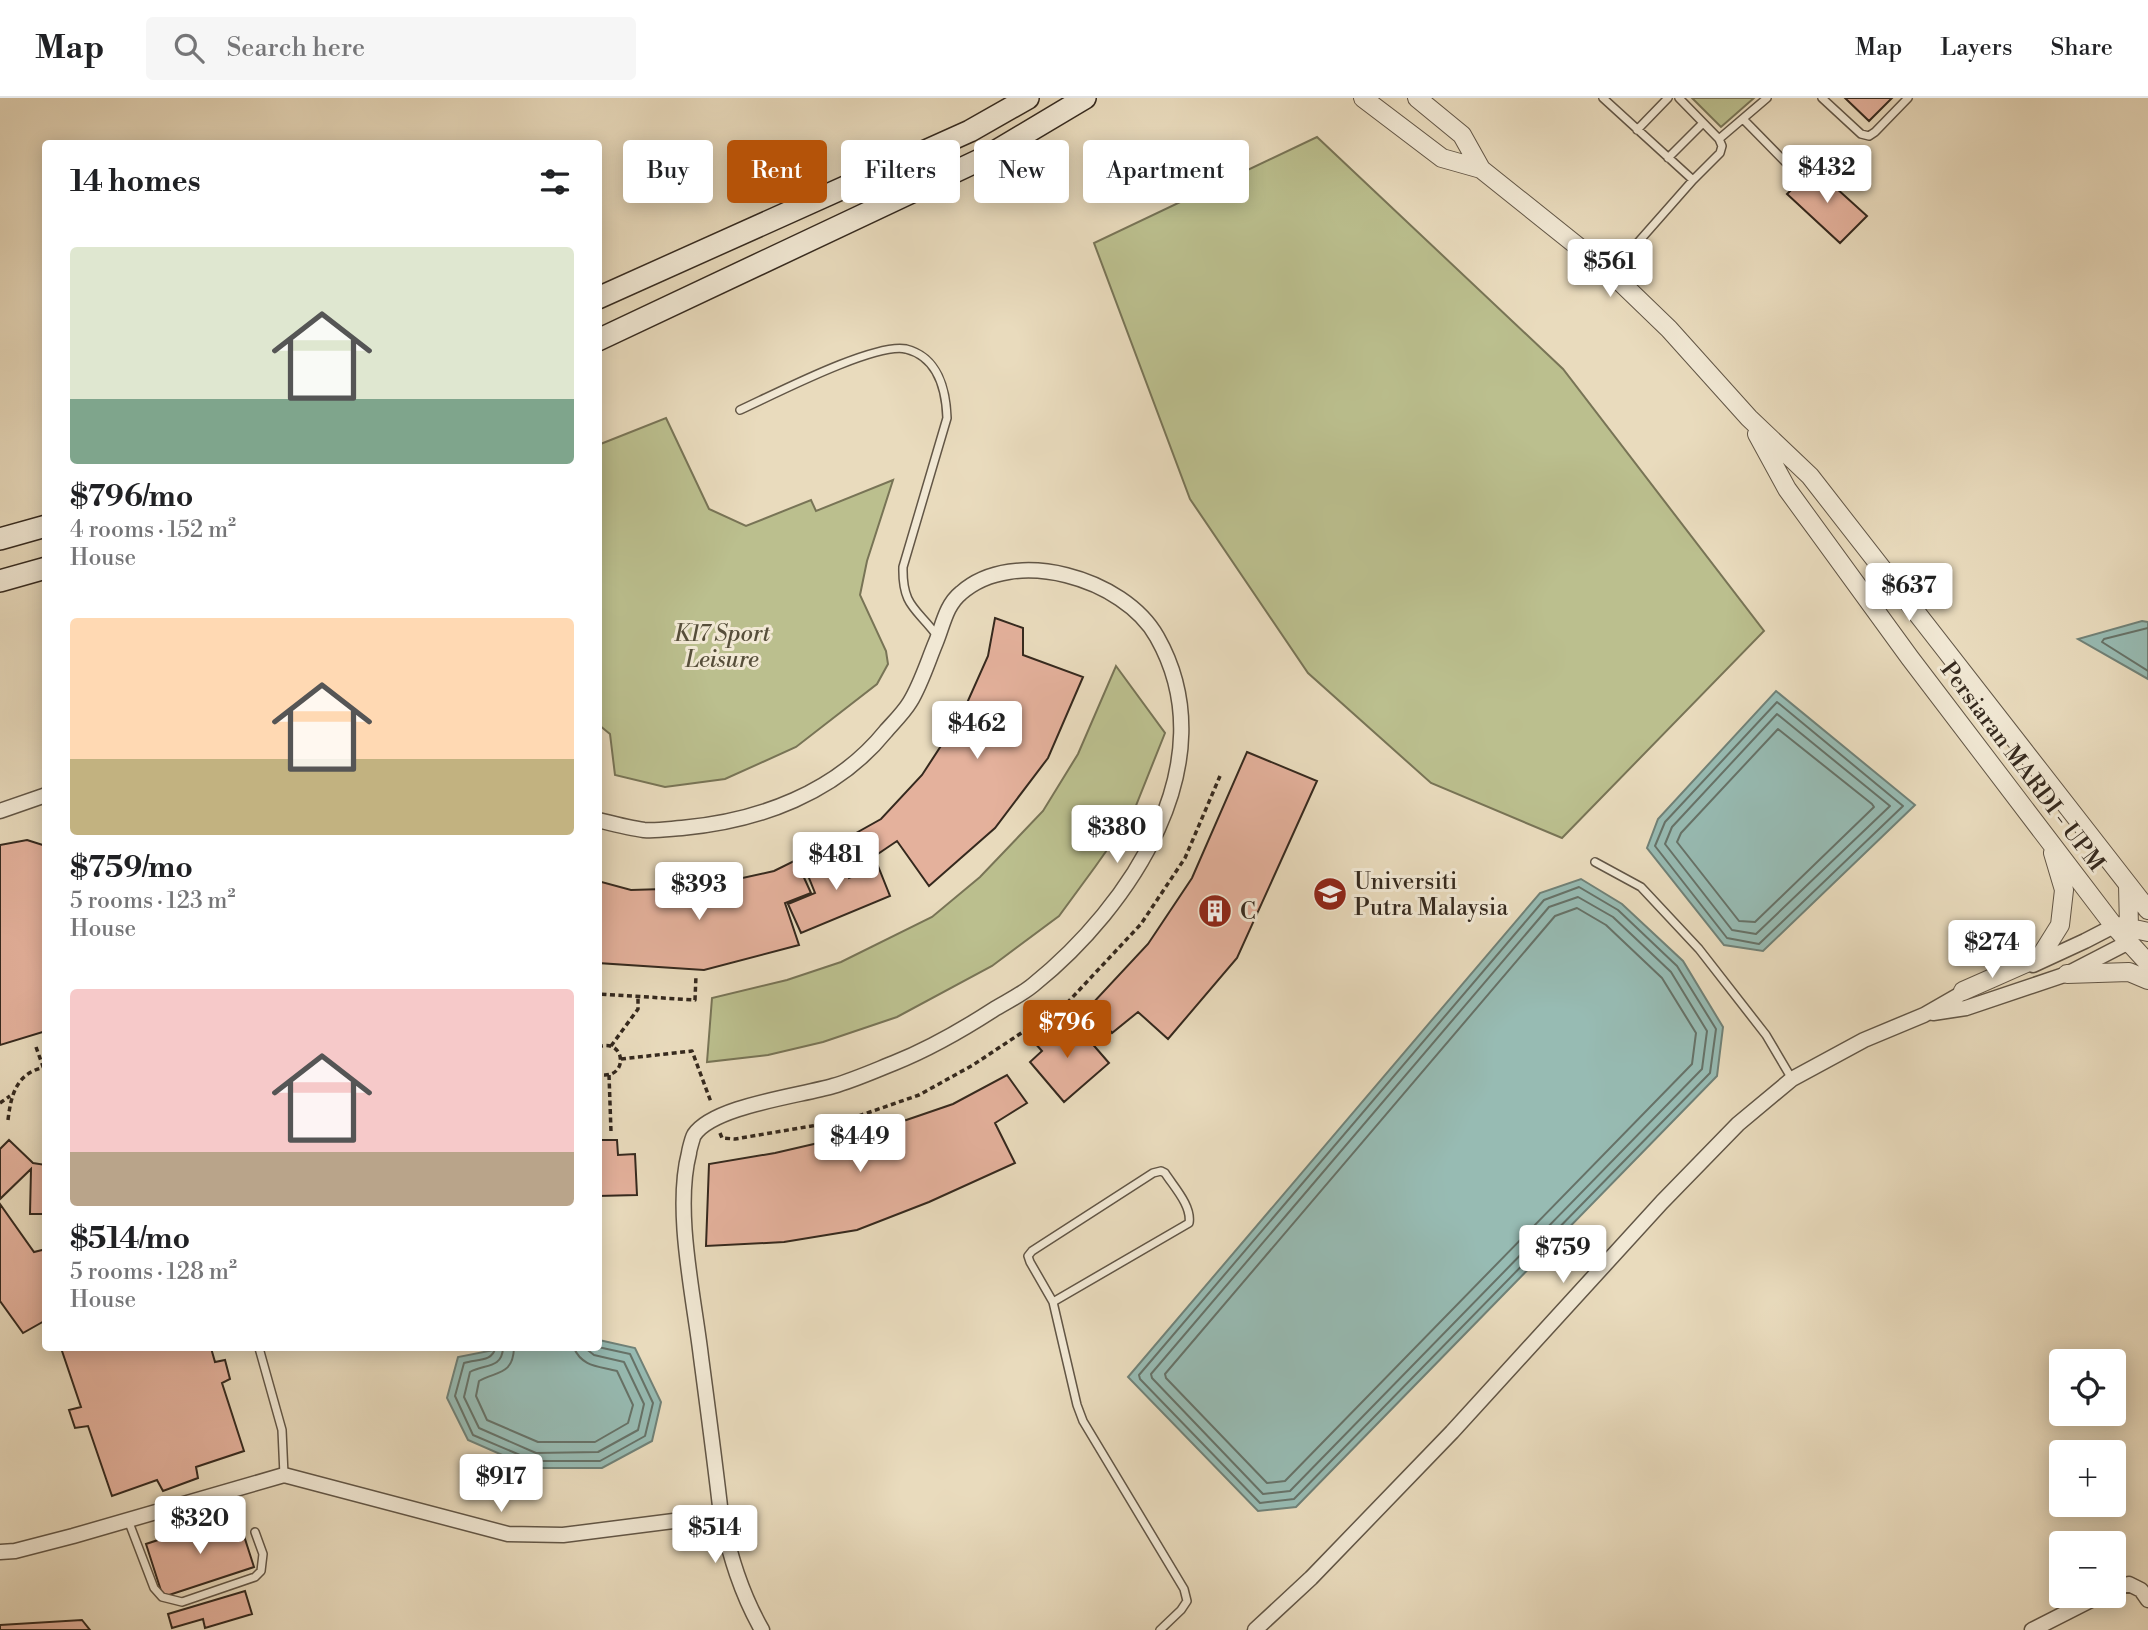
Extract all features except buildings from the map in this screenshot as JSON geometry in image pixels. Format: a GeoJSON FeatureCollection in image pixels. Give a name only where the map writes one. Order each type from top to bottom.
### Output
{"type":"FeatureCollection","features":[{"type":"Feature","properties":{"kind":"main road"},"geometry":{"type":"LineString","coordinates":[[602,296],[970,131],[1028,98]]}},
{"type":"Feature","properties":{"kind":"main road"},"geometry":{"type":"LineString","coordinates":[[602,338],[986,157],[1085,98]]}},
{"type":"Feature","properties":{"kind":"main road"},"geometry":{"type":"LineString","coordinates":[[0,540],[42,527]]}},
{"type":"Feature","properties":{"kind":"main road"},"geometry":{"type":"LineString","coordinates":[[0,581],[42,569]]}},
{"type":"Feature","properties":{"kind":"street","name":"Persiaran MARDI - UPM"},"geometry":{"type":"LineString","coordinates":[[1363,98],[1441,158],[1481,169]]}},
{"type":"Feature","properties":{"kind":"street","name":"Persiaran MARDI - UPM"},"geometry":{"type":"LineString","coordinates":[[1417,98],[1462,135],[1481,169],[1611,273],[1669,329],[1749,418],[1810,476],[2148,910]]}},
{"type":"Feature","properties":{"kind":"street","name":"Persiaran MARDI - UPM"},"geometry":{"type":"LineString","coordinates":[[1749,418],[1787,489],[1910,658],[2148,964]]}},
{"type":"Feature","properties":{"kind":"street"},"geometry":{"type":"LineString","coordinates":[[602,821],[648,831],[717,825],[756,815],[798,799],[835,779],[867,755],[910,703],[945,617],[956,597],[980,578],[1004,571],[1029,570],[1062,574],[1128,604],[1152,629],[1167,655],[1178,696],[1183,729],[1177,772],[1166,813],[1141,861],[1111,907],[1071,950],[1031,987],[965,1028],[900,1061],[835,1086],[748,1106],[716,1117],[693,1135],[684,1192],[687,1240],[721,1515],[735,1571],[747,1604],[762,1630]]}},
{"type":"Feature","properties":{"kind":"street"},"geometry":{"type":"LineString","coordinates":[[0,811],[42,796]]}},
{"type":"Feature","properties":{"kind":"street"},"geometry":{"type":"LineString","coordinates":[[1255,1630],[1311,1578],[1452,1432],[1662,1202],[1738,1124],[1792,1079],[1864,1040],[1924,1015],[1963,991],[2040,957],[2060,925],[2064,890],[2049,840]]}},
{"type":"Feature","properties":{"kind":"street"},"geometry":{"type":"LineString","coordinates":[[2067,974],[2123,932],[2128,885]]}},
{"type":"Feature","properties":{"kind":"street"},"geometry":{"type":"LineString","coordinates":[[1963,991],[2085,941],[2123,932],[2148,932]]}},
{"type":"Feature","properties":{"kind":"street"},"geometry":{"type":"LineString","coordinates":[[1924,1015],[1966,1008],[2067,974],[2129,972],[2148,980]]}},
{"type":"Feature","properties":{"kind":"street"},"geometry":{"type":"LineString","coordinates":[[0,1552],[15,1551],[284,1475],[508,1534],[563,1535],[721,1515]]}},
{"type":"Feature","properties":{"kind":"street"},"geometry":{"type":"LineString","coordinates":[[2126,1585],[2141,1590],[2148,1600]]}},
{"type":"Feature","properties":{"kind":"street"},"geometry":{"type":"LineString","coordinates":[[2032,1630],[2056,1625],[2081,1608]]}},
{"type":"Feature","properties":{"kind":"lane"},"geometry":{"type":"LineString","coordinates":[[1603,98],[1693,180]]}},
{"type":"Feature","properties":{"kind":"lane"},"geometry":{"type":"LineString","coordinates":[[1637,130],[1668,98]]}},
{"type":"Feature","properties":{"kind":"lane"},"geometry":{"type":"LineString","coordinates":[[1611,273],[1720,153],[1722,146],[1719,139],[1679,98]]}},
{"type":"Feature","properties":{"kind":"lane"},"geometry":{"type":"LineString","coordinates":[[1719,139],[1767,98]]}},
{"type":"Feature","properties":{"kind":"lane"},"geometry":{"type":"LineString","coordinates":[[1822,98],[1861,134],[1868,135],[1875,132],[1908,98]]}},
{"type":"Feature","properties":{"kind":"lane"},"geometry":{"type":"LineString","coordinates":[[1743,119],[1797,174]]}},
{"type":"Feature","properties":{"kind":"lane"},"geometry":{"type":"LineString","coordinates":[[1668,158],[1703,123]]}},
{"type":"Feature","properties":{"kind":"lane"},"geometry":{"type":"LineString","coordinates":[[740,410],[851,360],[879,352],[905,349],[923,357],[938,374],[946,396],[947,418],[902,567],[902,585],[908,603],[938,638]]}},
{"type":"Feature","properties":{"kind":"lane"},"geometry":{"type":"LineString","coordinates":[[1595,862],[1641,887],[1699,949],[1766,1035],[1792,1079]]}},
{"type":"Feature","properties":{"kind":"lane"},"geometry":{"type":"LineString","coordinates":[[1054,1302],[1189,1223],[1187,1209],[1165,1173],[1153,1173],[1028,1256],[1054,1302],[1083,1421],[1184,1589],[1187,1601],[1160,1630]]}},
{"type":"Feature","properties":{"kind":"lane"},"geometry":{"type":"LineString","coordinates":[[259,1351],[282,1430],[284,1475]]}},
{"type":"Feature","properties":{"kind":"lane"},"geometry":{"type":"LineString","coordinates":[[128,1520],[154,1588],[162,1597],[182,1602],[255,1577],[264,1563],[255,1532]]}},
{"type":"Feature","properties":{"kind":"path"},"geometry":{"type":"LineString","coordinates":[[602,994],[695,1000],[696,975]]}},
{"type":"Feature","properties":{"kind":"path"},"geometry":{"type":"LineString","coordinates":[[611,1046],[638,1009],[638,996]]}},
{"type":"Feature","properties":{"kind":"path"},"geometry":{"type":"LineString","coordinates":[[602,1047],[611,1046],[617,1050],[621,1059],[618,1069],[609,1075],[602,1074]]}},
{"type":"Feature","properties":{"kind":"path"},"geometry":{"type":"LineString","coordinates":[[36,1047],[42,1062]]}},
{"type":"Feature","properties":{"kind":"path"},"geometry":{"type":"LineString","coordinates":[[621,1059],[692,1051],[716,1117]]}},
{"type":"Feature","properties":{"kind":"path"},"geometry":{"type":"LineString","coordinates":[[0,1103],[11,1096],[25,1075],[42,1068]]}},
{"type":"Feature","properties":{"kind":"path"},"geometry":{"type":"LineString","coordinates":[[609,1075],[611,1132]]}},
{"type":"Feature","properties":{"kind":"path"},"geometry":{"type":"LineString","coordinates":[[8,1120],[11,1096]]}},
{"type":"Feature","properties":{"kind":"green space"},"geometry":{"type":"Polygon","coordinates":[[[1692,98],[1754,98],[1721,127],[1692,98]]]}},
{"type":"Feature","properties":{"kind":"green space"},"geometry":{"type":"Polygon","coordinates":[[[1317,137],[1563,369],[1764,631],[1562,838],[1431,783],[1308,673],[1190,499],[1094,243],[1178,203],[1249,203],[1249,169],[1317,137]]]}},
{"type":"Feature","properties":{"kind":"green space","name":"K17 Sport Leisure"},"geometry":{"type":"Polygon","coordinates":[[[666,418],[709,509],[746,526],[811,500],[816,511],[893,480],[867,561],[860,595],[886,651],[888,664],[877,684],[796,747],[725,779],[665,787],[615,775],[610,734],[602,727],[602,443],[666,418]]]}},
{"type":"Feature","properties":{"kind":"green space"},"geometry":{"type":"Polygon","coordinates":[[[1116,666],[1165,733],[1133,813],[1059,916],[992,966],[897,1017],[823,1042],[768,1055],[707,1062],[712,998],[787,980],[841,962],[932,917],[980,877],[1043,811],[1078,754],[1116,666]]]}},
{"type":"Feature","properties":{"kind":"water"},"geometry":{"type":"Polygon","coordinates":[[[2142,621],[2148,622],[2148,679],[2078,639],[2142,621]]]}},
{"type":"Feature","properties":{"kind":"water"},"geometry":{"type":"Polygon","coordinates":[[[1776,691],[1915,805],[1763,951],[1724,945],[1647,848],[1658,819],[1776,691]]]}},
{"type":"Feature","properties":{"kind":"water"},"geometry":{"type":"Polygon","coordinates":[[[1581,879],[1622,904],[1683,961],[1723,1027],[1717,1076],[1296,1507],[1258,1511],[1128,1377],[1540,893],[1581,879]]]}},
{"type":"Feature","properties":{"kind":"water"},"geometry":{"type":"Polygon","coordinates":[[[602,1341],[635,1348],[661,1402],[652,1441],[602,1468],[532,1468],[468,1440],[447,1398],[458,1357],[489,1351],[602,1351],[602,1341]]]}},
{"type":"Feature","properties":{"kind":"place","name":"Universiti Putra Malaysia"},"geometry":{"type":"Point","coordinates":[1330,894]}},
{"type":"Feature","properties":{"kind":"place","name":"C"},"geometry":{"type":"Point","coordinates":[1215,911]}}]}
